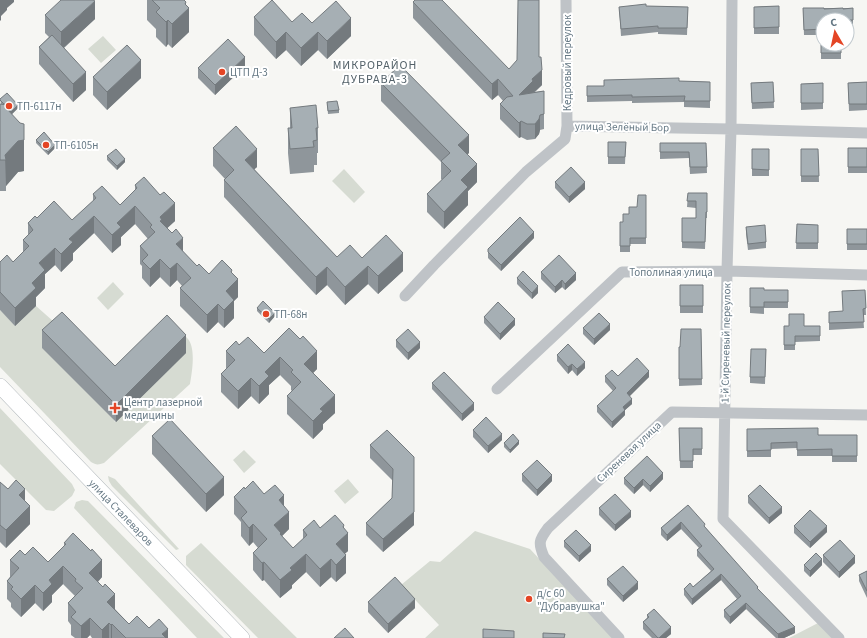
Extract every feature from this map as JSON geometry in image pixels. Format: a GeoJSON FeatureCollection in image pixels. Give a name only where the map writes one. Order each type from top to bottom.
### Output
{"type":"FeatureCollection","features":[{"type":"Feature","properties":{"kind":"main road","name":"улица Сталеваров"},"geometry":{"type":"LineString","coordinates":[[0,386],[242,638]]}},
{"type":"Feature","properties":{"kind":"street","name":"Кедровый переулок"},"geometry":{"type":"LineString","coordinates":[[566,0],[567,126]]}},
{"type":"Feature","properties":{"kind":"street","name":"1-й Сиреневый переулок"},"geometry":{"type":"LineString","coordinates":[[732,0],[731,129],[723,519],[839,638]]}},
{"type":"Feature","properties":{"kind":"street","name":"улица Зелёный Бор"},"geometry":{"type":"LineString","coordinates":[[405,296],[526,172],[565,139],[567,126],[867,133]]}},
{"type":"Feature","properties":{"kind":"street","name":"Тополиная улица"},"geometry":{"type":"LineString","coordinates":[[497,389],[622,272],[727,271],[867,275]]}},
{"type":"Feature","properties":{"kind":"street","name":"Сиреневая улица"},"geometry":{"type":"LineString","coordinates":[[619,638],[544,557],[540,548],[541,538],[548,528],[672,412],[867,415]]}},
{"type":"Feature","properties":{"kind":"shaded area"},"geometry":{"type":"Polygon","coordinates":[[[103,36],[116,50],[101,63],[88,49],[103,36]]]}},
{"type":"Feature","properties":{"kind":"shaded area"},"geometry":{"type":"Polygon","coordinates":[[[344,169],[365,192],[354,203],[332,181],[344,169]]]}},
{"type":"Feature","properties":{"kind":"shaded area"},"geometry":{"type":"Polygon","coordinates":[[[113,282],[124,294],[108,310],[97,298],[113,282]]]}},
{"type":"Feature","properties":{"kind":"shaded area"},"geometry":{"type":"Polygon","coordinates":[[[36,306],[62,329],[115,422],[174,325],[188,339],[192,349],[193,361],[190,384],[104,463],[97,464],[91,462],[0,367],[0,310],[15,325],[36,306]]]}},
{"type":"Feature","properties":{"kind":"shaded area"},"geometry":{"type":"Polygon","coordinates":[[[0,408],[72,484],[75,490],[72,496],[54,511],[46,510],[0,464],[0,408]]]}},
{"type":"Feature","properties":{"kind":"shaded area"},"geometry":{"type":"Polygon","coordinates":[[[244,450],[256,462],[244,473],[233,460],[244,450]]]}},
{"type":"Feature","properties":{"kind":"shaded area"},"geometry":{"type":"Polygon","coordinates":[[[108,476],[115,479],[179,549],[176,550],[112,486],[108,476]]]}},
{"type":"Feature","properties":{"kind":"shaded area"},"geometry":{"type":"Polygon","coordinates":[[[348,479],[359,492],[345,504],[334,491],[348,479]]]}},
{"type":"Feature","properties":{"kind":"shaded area"},"geometry":{"type":"Polygon","coordinates":[[[82,500],[88,501],[224,638],[197,638],[74,508],[76,502],[82,500]]]}},
{"type":"Feature","properties":{"kind":"shaded area"},"geometry":{"type":"Polygon","coordinates":[[[475,531],[530,549],[613,638],[425,638],[439,625],[401,585],[430,561],[440,562],[475,531]]]}},
{"type":"Feature","properties":{"kind":"shaded area"},"geometry":{"type":"Polygon","coordinates":[[[201,543],[297,638],[258,638],[186,565],[186,556],[201,543]]]}},
{"type":"Feature","properties":{"kind":"shaded area"},"geometry":{"type":"Polygon","coordinates":[[[818,623],[832,638],[789,638],[818,623]]]}},
{"type":"Feature","properties":{"kind":"building"},"geometry":{"type":"Polygon","coordinates":[[[61,0],[95,1],[61,32],[45,15],[61,0]]]}},
{"type":"Feature","properties":{"kind":"building"},"geometry":{"type":"Polygon","coordinates":[[[152,0],[184,0],[186,2],[185,4],[189,8],[172,24],[168,20],[166,22],[156,12],[160,8],[152,0]]]}},
{"type":"Feature","properties":{"kind":"building"},"geometry":{"type":"Polygon","coordinates":[[[272,0],[292,22],[302,13],[312,23],[336,1],[351,18],[327,41],[318,32],[301,48],[286,32],[276,42],[254,17],[272,0]]]}},
{"type":"Feature","properties":{"kind":"building"},"geometry":{"type":"Polygon","coordinates":[[[415,0],[442,0],[509,69],[517,60],[518,0],[539,0],[539,57],[541,57],[542,70],[532,79],[533,81],[519,95],[544,91],[544,114],[540,115],[535,124],[527,124],[521,121],[519,123],[500,104],[507,97],[513,96],[498,79],[492,84],[413,2],[415,0]]]}},
{"type":"Feature","properties":{"kind":"building"},"geometry":{"type":"Polygon","coordinates":[[[646,4],[646,6],[688,7],[687,28],[658,28],[658,26],[621,29],[619,7],[646,4]]]}},
{"type":"Feature","properties":{"kind":"building"},"geometry":{"type":"Polygon","coordinates":[[[779,6],[779,27],[754,28],[754,7],[779,6]]]}},
{"type":"Feature","properties":{"kind":"building"},"geometry":{"type":"Polygon","coordinates":[[[803,8],[853,8],[853,12],[815,12],[815,29],[804,30],[803,8]]]}},
{"type":"Feature","properties":{"kind":"building"},"geometry":{"type":"Polygon","coordinates":[[[52,35],[86,72],[73,84],[39,47],[52,35]]]}},
{"type":"Feature","properties":{"kind":"building"},"geometry":{"type":"Polygon","coordinates":[[[228,39],[245,57],[215,85],[198,68],[228,39]]]}},
{"type":"Feature","properties":{"kind":"building"},"geometry":{"type":"Polygon","coordinates":[[[127,45],[141,60],[107,92],[93,77],[127,45]]]}},
{"type":"Feature","properties":{"kind":"building"},"geometry":{"type":"Polygon","coordinates":[[[821,52],[841,52],[841,53],[821,52]]]}},
{"type":"Feature","properties":{"kind":"building"},"geometry":{"type":"Polygon","coordinates":[[[400,65],[469,135],[458,145],[477,164],[461,180],[468,187],[444,212],[427,194],[451,171],[441,161],[450,153],[381,83],[400,65]]]}},
{"type":"Feature","properties":{"kind":"building"},"geometry":{"type":"Polygon","coordinates":[[[679,78],[679,81],[710,82],[710,101],[684,101],[685,96],[587,96],[587,86],[604,86],[604,80],[679,78]]]}},
{"type":"Feature","properties":{"kind":"building"},"geometry":{"type":"Polygon","coordinates":[[[773,82],[774,102],[752,103],[751,83],[773,82]]]}},
{"type":"Feature","properties":{"kind":"building"},"geometry":{"type":"Polygon","coordinates":[[[867,82],[867,104],[849,104],[848,83],[867,82]]]}},
{"type":"Feature","properties":{"kind":"building"},"geometry":{"type":"Polygon","coordinates":[[[823,83],[823,103],[801,103],[801,84],[823,83]]]}},
{"type":"Feature","properties":{"kind":"building","name":"ТП-6117н"},"geometry":{"type":"Polygon","coordinates":[[[7,93],[18,105],[11,112],[7,108],[7,105],[0,100],[7,93]]]}},
{"type":"Feature","properties":{"kind":"building"},"geometry":{"type":"Polygon","coordinates":[[[337,101],[339,110],[328,111],[327,102],[337,101]]]}},
{"type":"Feature","properties":{"kind":"building"},"geometry":{"type":"Polygon","coordinates":[[[0,104],[7,105],[7,109],[20,123],[24,124],[24,140],[18,141],[5,155],[6,160],[0,160],[0,104]]]}},
{"type":"Feature","properties":{"kind":"building"},"geometry":{"type":"Polygon","coordinates":[[[316,105],[318,128],[316,128],[317,140],[313,141],[314,147],[290,149],[288,128],[292,128],[290,108],[316,105]]]}},
{"type":"Feature","properties":{"kind":"building"},"geometry":{"type":"Polygon","coordinates":[[[236,126],[257,149],[245,160],[337,257],[350,245],[362,258],[386,235],[403,253],[378,276],[368,266],[345,287],[327,267],[316,277],[224,180],[234,170],[213,148],[236,126]]]}},
{"type":"Feature","properties":{"kind":"building","name":"ТП-6105н"},"geometry":{"type":"Polygon","coordinates":[[[44,132],[55,145],[48,152],[36,140],[44,132]]]}},
{"type":"Feature","properties":{"kind":"building"},"geometry":{"type":"Polygon","coordinates":[[[608,142],[626,142],[625,157],[608,157],[608,142]]]}},
{"type":"Feature","properties":{"kind":"building"},"geometry":{"type":"Polygon","coordinates":[[[660,143],[706,143],[707,167],[690,167],[689,152],[660,152],[660,143]]]}},
{"type":"Feature","properties":{"kind":"building"},"geometry":{"type":"Polygon","coordinates":[[[848,148],[867,148],[867,167],[848,167],[848,148]]]}},
{"type":"Feature","properties":{"kind":"building"},"geometry":{"type":"Polygon","coordinates":[[[116,149],[125,159],[117,166],[107,156],[116,149]]]}},
{"type":"Feature","properties":{"kind":"building"},"geometry":{"type":"Polygon","coordinates":[[[752,149],[769,149],[769,170],[752,169],[752,149]]]}},
{"type":"Feature","properties":{"kind":"building"},"geometry":{"type":"Polygon","coordinates":[[[801,149],[818,149],[819,176],[801,176],[801,149]]]}},
{"type":"Feature","properties":{"kind":"building"},"geometry":{"type":"Polygon","coordinates":[[[571,167],[585,182],[569,197],[555,182],[571,167]]]}},
{"type":"Feature","properties":{"kind":"building"},"geometry":{"type":"Polygon","coordinates":[[[144,177],[160,195],[164,192],[175,203],[160,217],[162,220],[160,221],[172,233],[176,229],[183,238],[176,244],[197,266],[199,264],[209,274],[222,260],[232,270],[231,272],[238,279],[226,291],[234,300],[224,310],[218,304],[207,315],[180,288],[191,278],[177,263],[170,269],[160,259],[150,269],[142,261],[148,255],[140,246],[155,232],[150,227],[152,225],[135,206],[117,223],[121,227],[112,235],[94,216],[69,239],[73,242],[61,254],[55,248],[39,263],[45,270],[32,283],[36,288],[15,308],[0,292],[0,262],[7,255],[13,262],[29,246],[23,240],[33,230],[28,223],[35,216],[37,218],[54,201],[72,220],[96,198],[93,194],[102,186],[120,205],[137,188],[135,185],[144,177]]]}},
{"type":"Feature","properties":{"kind":"building"},"geometry":{"type":"Polygon","coordinates":[[[688,193],[707,193],[705,242],[682,242],[682,218],[696,218],[696,201],[687,201],[688,193]]]}},
{"type":"Feature","properties":{"kind":"building"},"geometry":{"type":"Polygon","coordinates":[[[638,195],[646,195],[646,238],[630,238],[630,246],[620,246],[620,222],[623,222],[623,214],[629,214],[629,207],[637,207],[638,195]]]}},
{"type":"Feature","properties":{"kind":"building"},"geometry":{"type":"Polygon","coordinates":[[[520,217],[534,232],[501,265],[488,252],[488,249],[520,217]]]}},
{"type":"Feature","properties":{"kind":"building"},"geometry":{"type":"Polygon","coordinates":[[[797,224],[818,225],[818,243],[796,243],[797,224]]]}},
{"type":"Feature","properties":{"kind":"building"},"geometry":{"type":"Polygon","coordinates":[[[765,225],[766,242],[748,244],[746,227],[765,225]]]}},
{"type":"Feature","properties":{"kind":"building"},"geometry":{"type":"Polygon","coordinates":[[[847,229],[867,229],[867,244],[847,244],[847,229]]]}},
{"type":"Feature","properties":{"kind":"building"},"geometry":{"type":"Polygon","coordinates":[[[559,255],[576,273],[565,284],[562,280],[555,287],[541,272],[559,255]]]}},
{"type":"Feature","properties":{"kind":"building"},"geometry":{"type":"Polygon","coordinates":[[[523,271],[538,286],[532,293],[517,278],[523,271]]]}},
{"type":"Feature","properties":{"kind":"building"},"geometry":{"type":"Polygon","coordinates":[[[680,285],[703,285],[703,306],[680,306],[680,285]]]}},
{"type":"Feature","properties":{"kind":"building"},"geometry":{"type":"Polygon","coordinates":[[[750,288],[764,288],[764,290],[788,290],[788,302],[764,302],[764,307],[750,307],[750,288]]]}},
{"type":"Feature","properties":{"kind":"building"},"geometry":{"type":"Polygon","coordinates":[[[865,290],[866,308],[863,309],[864,322],[829,323],[829,312],[843,311],[842,291],[865,290]]]}},
{"type":"Feature","properties":{"kind":"building","name":"ТП-68н"},"geometry":{"type":"Polygon","coordinates":[[[263,301],[275,313],[269,319],[257,308],[263,301]]]}},
{"type":"Feature","properties":{"kind":"building"},"geometry":{"type":"Polygon","coordinates":[[[498,302],[515,319],[500,334],[484,317],[498,302]]]}},
{"type":"Feature","properties":{"kind":"building"},"geometry":{"type":"Polygon","coordinates":[[[62,312],[115,366],[167,315],[186,335],[116,405],[42,330],[62,312]]]}},
{"type":"Feature","properties":{"kind":"building"},"geometry":{"type":"Polygon","coordinates":[[[599,313],[610,324],[594,339],[583,328],[599,313]]]}},
{"type":"Feature","properties":{"kind":"building"},"geometry":{"type":"Polygon","coordinates":[[[789,314],[804,314],[804,326],[820,326],[820,336],[795,336],[795,345],[784,345],[784,326],[789,326],[789,314]]]}},
{"type":"Feature","properties":{"kind":"building"},"geometry":{"type":"Polygon","coordinates":[[[289,328],[300,339],[303,336],[317,351],[304,364],[335,395],[320,409],[323,411],[313,421],[287,396],[301,382],[291,372],[293,370],[280,357],[265,372],[269,376],[259,386],[251,378],[238,391],[221,374],[235,360],[226,351],[236,341],[239,345],[248,337],[264,353],[289,328]]]}},
{"type":"Feature","properties":{"kind":"building"},"geometry":{"type":"Polygon","coordinates":[[[408,329],[420,342],[408,353],[396,340],[408,329]]]}},
{"type":"Feature","properties":{"kind":"building"},"geometry":{"type":"Polygon","coordinates":[[[681,329],[701,329],[702,379],[679,379],[679,347],[681,329]]]}},
{"type":"Feature","properties":{"kind":"building"},"geometry":{"type":"Polygon","coordinates":[[[568,344],[585,362],[577,369],[572,364],[568,367],[557,355],[568,344]]]}},
{"type":"Feature","properties":{"kind":"building"},"geometry":{"type":"Polygon","coordinates":[[[751,349],[766,349],[765,377],[750,377],[751,349]]]}},
{"type":"Feature","properties":{"kind":"building"},"geometry":{"type":"Polygon","coordinates":[[[637,358],[649,371],[627,393],[632,399],[623,407],[625,410],[612,422],[597,406],[616,388],[605,376],[612,370],[618,376],[637,358]]]}},
{"type":"Feature","properties":{"kind":"building"},"geometry":{"type":"Polygon","coordinates":[[[444,372],[474,403],[462,414],[432,383],[444,372]]]}},
{"type":"Feature","properties":{"kind":"building"},"geometry":{"type":"Polygon","coordinates":[[[486,417],[502,434],[488,446],[473,430],[486,417]]]}},
{"type":"Feature","properties":{"kind":"building"},"geometry":{"type":"Polygon","coordinates":[[[170,419],[224,477],[206,494],[152,436],[170,419]]]}},
{"type":"Feature","properties":{"kind":"building"},"geometry":{"type":"Polygon","coordinates":[[[679,428],[702,428],[702,449],[693,449],[693,461],[680,461],[679,428]]]}},
{"type":"Feature","properties":{"kind":"building"},"geometry":{"type":"Polygon","coordinates":[[[818,428],[818,435],[857,435],[857,456],[832,456],[832,449],[797,450],[797,442],[771,443],[771,450],[747,451],[747,429],[818,428]]]}},
{"type":"Feature","properties":{"kind":"building"},"geometry":{"type":"Polygon","coordinates":[[[387,430],[414,457],[414,512],[383,539],[366,523],[392,498],[393,469],[370,445],[387,430]]]}},
{"type":"Feature","properties":{"kind":"building"},"geometry":{"type":"Polygon","coordinates":[[[513,434],[519,441],[510,450],[504,443],[513,434]]]}},
{"type":"Feature","properties":{"kind":"building"},"geometry":{"type":"Polygon","coordinates":[[[647,456],[663,473],[650,486],[643,479],[634,488],[624,478],[647,456]]]}},
{"type":"Feature","properties":{"kind":"building"},"geometry":{"type":"Polygon","coordinates":[[[537,460],[552,475],[537,490],[522,474],[537,460]]]}},
{"type":"Feature","properties":{"kind":"building"},"geometry":{"type":"Polygon","coordinates":[[[16,480],[25,489],[19,495],[30,506],[6,530],[0,525],[0,482],[8,489],[16,480]]]}},
{"type":"Feature","properties":{"kind":"building"},"geometry":{"type":"Polygon","coordinates":[[[253,481],[264,494],[275,485],[284,495],[279,500],[289,512],[274,525],[293,548],[307,535],[303,530],[314,520],[320,528],[335,515],[344,525],[343,527],[348,533],[336,544],[346,555],[336,565],[331,559],[320,569],[306,554],[290,568],[292,570],[280,580],[264,562],[262,563],[253,553],[267,539],[253,524],[249,528],[241,518],[247,512],[234,497],[244,487],[245,489],[253,481]]]}},
{"type":"Feature","properties":{"kind":"building"},"geometry":{"type":"Polygon","coordinates":[[[760,485],[782,507],[769,518],[748,496],[760,485]]]}},
{"type":"Feature","properties":{"kind":"building"},"geometry":{"type":"Polygon","coordinates":[[[615,494],[631,511],[615,525],[599,508],[615,494]]]}},
{"type":"Feature","properties":{"kind":"building"},"geometry":{"type":"Polygon","coordinates":[[[688,505],[705,524],[704,526],[758,587],[757,588],[795,627],[778,634],[746,603],[730,617],[724,610],[741,596],[721,574],[692,599],[684,589],[690,583],[693,587],[714,569],[697,550],[702,546],[681,522],[667,535],[661,528],[688,505]]]}},
{"type":"Feature","properties":{"kind":"building"},"geometry":{"type":"Polygon","coordinates":[[[810,510],[827,526],[810,542],[794,526],[810,510]]]}},
{"type":"Feature","properties":{"kind":"building"},"geometry":{"type":"Polygon","coordinates":[[[576,530],[591,545],[579,556],[564,541],[576,530]]]}},
{"type":"Feature","properties":{"kind":"building"},"geometry":{"type":"Polygon","coordinates":[[[73,533],[91,551],[92,549],[102,560],[89,573],[103,587],[105,584],[115,594],[107,602],[129,624],[137,616],[149,628],[159,619],[168,629],[162,634],[166,638],[126,638],[112,624],[111,625],[109,623],[102,630],[90,618],[81,626],[71,617],[76,612],[68,603],[83,588],[75,581],[76,579],[63,566],[49,580],[52,584],[43,593],[35,585],[21,599],[11,589],[13,587],[7,581],[19,568],[10,560],[20,550],[25,555],[33,547],[48,562],[66,544],[64,543],[73,533]]]}},
{"type":"Feature","properties":{"kind":"building"},"geometry":{"type":"Polygon","coordinates":[[[840,540],[855,556],[839,572],[823,555],[840,540]]]}},
{"type":"Feature","properties":{"kind":"building"},"geometry":{"type":"Polygon","coordinates":[[[816,553],[822,559],[810,571],[804,565],[816,553]]]}},
{"type":"Feature","properties":{"kind":"building"},"geometry":{"type":"Polygon","coordinates":[[[623,566],[638,582],[623,596],[607,579],[623,566]]]}},
{"type":"Feature","properties":{"kind":"building"},"geometry":{"type":"Polygon","coordinates":[[[867,571],[867,591],[859,575],[867,571]]]}},
{"type":"Feature","properties":{"kind":"building"},"geometry":{"type":"Polygon","coordinates":[[[395,577],[415,599],[388,624],[368,602],[395,577]]]}},
{"type":"Feature","properties":{"kind":"building"},"geometry":{"type":"Polygon","coordinates":[[[654,609],[671,627],[659,638],[643,622],[649,617],[647,615],[654,609]]]}},
{"type":"Feature","properties":{"kind":"building"},"geometry":{"type":"Polygon","coordinates":[[[345,628],[354,638],[334,638],[345,628]]]}},
{"type":"Feature","properties":{"kind":"building"},"geometry":{"type":"Polygon","coordinates":[[[483,629],[514,631],[514,638],[483,638],[483,629]]]}},
{"type":"Feature","properties":{"kind":"building"},"geometry":{"type":"Polygon","coordinates":[[[543,633],[565,634],[564,638],[543,638],[543,633]]]}},
{"type":"Feature","properties":{"kind":"place","name":"ЦТП Д-3"},"geometry":{"type":"Point","coordinates":[222,72]}},
{"type":"Feature","properties":{"kind":"place","name":"ТП-6117н"},"geometry":{"type":"Point","coordinates":[9,106]}},
{"type":"Feature","properties":{"kind":"place","name":"ТП-6105н"},"geometry":{"type":"Point","coordinates":[46,145]}},
{"type":"Feature","properties":{"kind":"place","name":"ТП-68н"},"geometry":{"type":"Point","coordinates":[266,314]}},
{"type":"Feature","properties":{"kind":"place","name":"Центр лазерной медицины"},"geometry":{"type":"Point","coordinates":[115,408]}},
{"type":"Feature","properties":{"kind":"place","name":"д/с 60 \"Дубравушка\""},"geometry":{"type":"Point","coordinates":[529,599]}},
{"type":"Feature","properties":{"kind":"district","name":"МИКРОРАЙОН ДУБРАВА-3"},"geometry":{"type":"Point","coordinates":[375,72]}}]}
